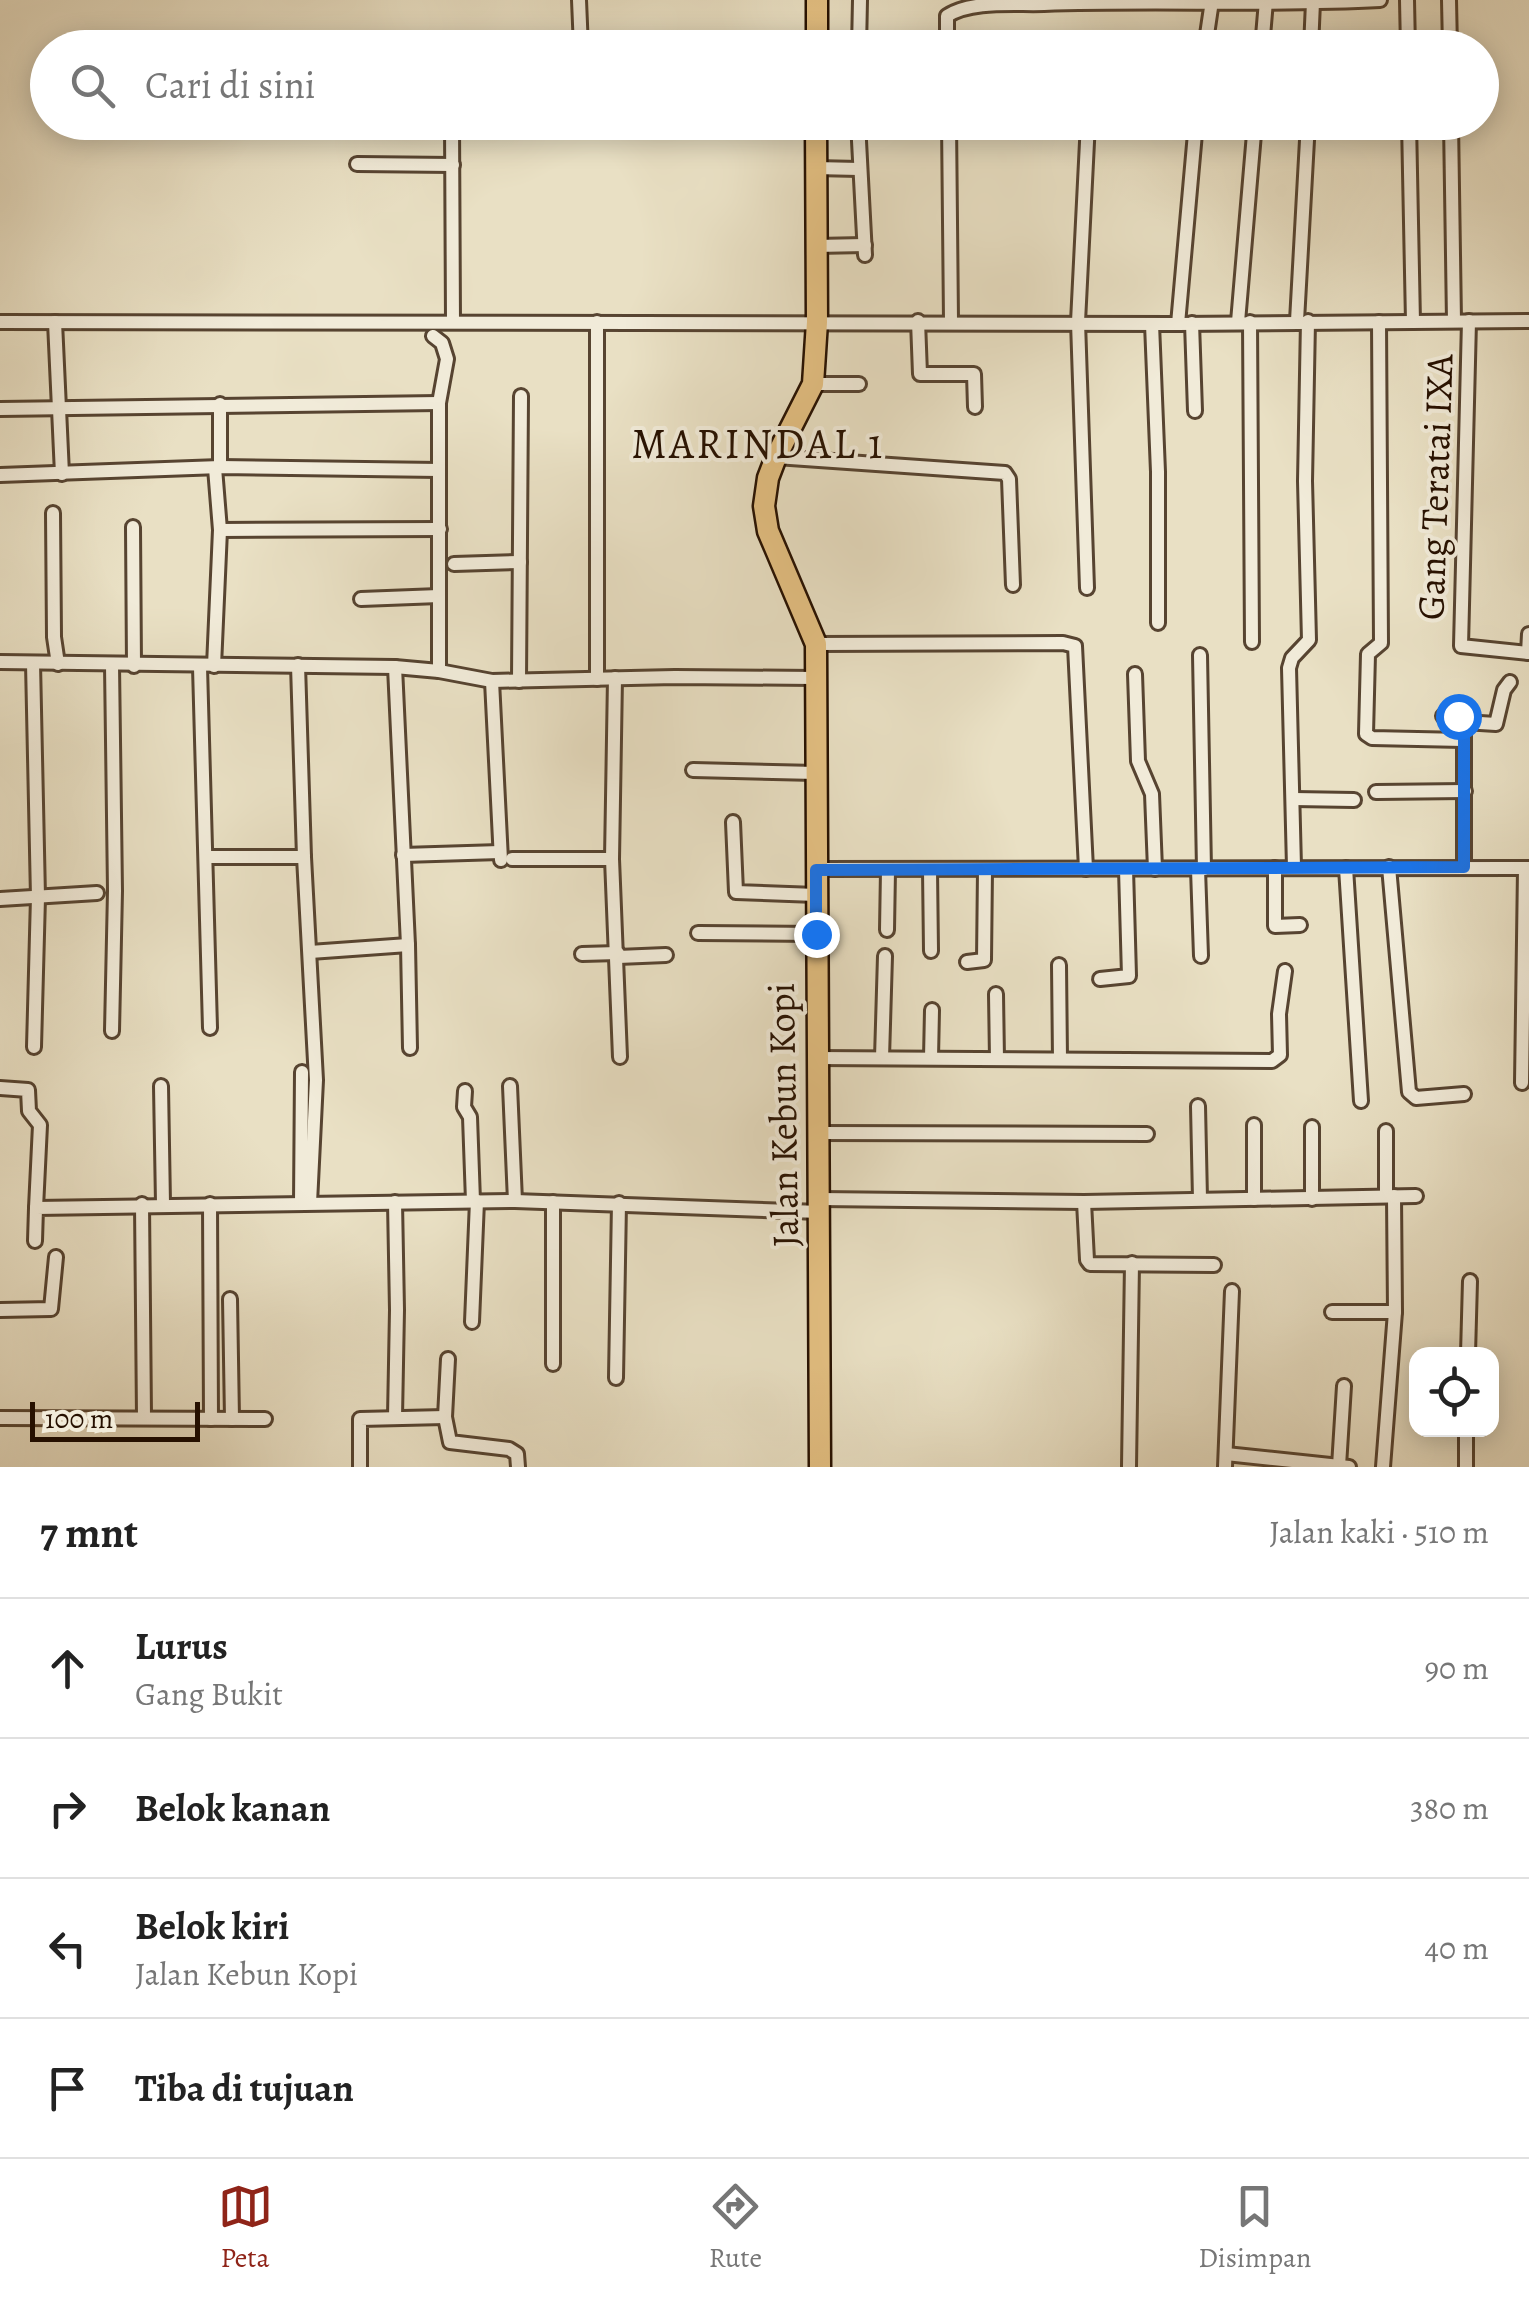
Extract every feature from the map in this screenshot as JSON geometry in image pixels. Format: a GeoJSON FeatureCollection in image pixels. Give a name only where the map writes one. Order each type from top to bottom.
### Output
{"type":"FeatureCollection","features":[{"type":"Feature","properties":{"kind":"main road"},"geometry":{"type":"LineString","coordinates":[[817,0],[820,30]]}},
{"type":"Feature","properties":{"kind":"main road","name":"Jalan Kebun Kopi"},"geometry":{"type":"LineString","coordinates":[[816,140],[817,322],[813,384],[776,457],[764,506],[768,531],[816,644],[820,1467]]}},
{"type":"Feature","properties":{"kind":"street"},"geometry":{"type":"LineString","coordinates":[[579,0],[581,30]]}},
{"type":"Feature","properties":{"kind":"street"},"geometry":{"type":"LineString","coordinates":[[859,30],[860,0]]}},
{"type":"Feature","properties":{"kind":"street"},"geometry":{"type":"LineString","coordinates":[[947,30],[947,16],[984,3],[1380,0]]}},
{"type":"Feature","properties":{"kind":"street"},"geometry":{"type":"LineString","coordinates":[[1407,0],[1408,30]]}},
{"type":"Feature","properties":{"kind":"street"},"geometry":{"type":"LineString","coordinates":[[1449,0],[1450,30]]}},
{"type":"Feature","properties":{"kind":"street"},"geometry":{"type":"LineString","coordinates":[[1208,30],[1212,1]]}},
{"type":"Feature","properties":{"kind":"street"},"geometry":{"type":"LineString","coordinates":[[1264,30],[1266,1]]}},
{"type":"Feature","properties":{"kind":"street"},"geometry":{"type":"LineString","coordinates":[[1305,1],[1309,30]]}},
{"type":"Feature","properties":{"kind":"street"},"geometry":{"type":"LineString","coordinates":[[452,140],[454,322]]}},
{"type":"Feature","properties":{"kind":"street"},"geometry":{"type":"LineString","coordinates":[[816,246],[865,250],[858,140]]}},
{"type":"Feature","properties":{"kind":"street"},"geometry":{"type":"LineString","coordinates":[[949,140],[951,322]]}},
{"type":"Feature","properties":{"kind":"street"},"geometry":{"type":"LineString","coordinates":[[1087,140],[1078,322],[1087,588]]}},
{"type":"Feature","properties":{"kind":"street"},"geometry":{"type":"LineString","coordinates":[[1178,324],[1194,140]]}},
{"type":"Feature","properties":{"kind":"street"},"geometry":{"type":"LineString","coordinates":[[1252,642],[1244,322],[1254,140]]}},
{"type":"Feature","properties":{"kind":"street"},"geometry":{"type":"LineString","coordinates":[[1294,867],[1290,662],[1308,640],[1303,321],[1308,140]]}},
{"type":"Feature","properties":{"kind":"street"},"geometry":{"type":"LineString","coordinates":[[1409,140],[1413,322]]}},
{"type":"Feature","properties":{"kind":"street"},"geometry":{"type":"LineString","coordinates":[[1451,140],[1454,321]]}},
{"type":"Feature","properties":{"kind":"street"},"geometry":{"type":"LineString","coordinates":[[357,164],[453,165]]}},
{"type":"Feature","properties":{"kind":"street"},"geometry":{"type":"LineString","coordinates":[[815,168],[859,169]]}},
{"type":"Feature","properties":{"kind":"street"},"geometry":{"type":"LineString","coordinates":[[0,322],[1529,321]]}},
{"type":"Feature","properties":{"kind":"street"},"geometry":{"type":"LineString","coordinates":[[55,322],[62,474]]}},
{"type":"Feature","properties":{"kind":"street"},"geometry":{"type":"LineString","coordinates":[[597,322],[597,679]]}},
{"type":"Feature","properties":{"kind":"street"},"geometry":{"type":"LineString","coordinates":[[918,322],[920,374],[974,374],[976,407]]}},
{"type":"Feature","properties":{"kind":"street"},"geometry":{"type":"LineString","coordinates":[[1379,322],[1382,642],[1368,654],[1366,734],[1372,738],[1464,740]]}},
{"type":"Feature","properties":{"kind":"street","name":"Gang Teratai IXA"},"geometry":{"type":"LineString","coordinates":[[1469,322],[1461,646],[1529,653]]}},
{"type":"Feature","properties":{"kind":"street"},"geometry":{"type":"LineString","coordinates":[[1192,323],[1195,411]]}},
{"type":"Feature","properties":{"kind":"street"},"geometry":{"type":"LineString","coordinates":[[1152,324],[1158,472],[1158,622]]}},
{"type":"Feature","properties":{"kind":"street"},"geometry":{"type":"LineString","coordinates":[[434,336],[442,343],[447,359],[439,403],[440,671]]}},
{"type":"Feature","properties":{"kind":"street"},"geometry":{"type":"LineString","coordinates":[[813,384],[858,384]]}},
{"type":"Feature","properties":{"kind":"street"},"geometry":{"type":"LineString","coordinates":[[519,681],[521,396]]}},
{"type":"Feature","properties":{"kind":"street"},"geometry":{"type":"LineString","coordinates":[[0,409],[439,403]]}},
{"type":"Feature","properties":{"kind":"street"},"geometry":{"type":"LineString","coordinates":[[210,1028],[207,666],[220,530],[220,404]]}},
{"type":"Feature","properties":{"kind":"street"},"geometry":{"type":"LineString","coordinates":[[776,457],[1008,474],[1012,585]]}},
{"type":"Feature","properties":{"kind":"street"},"geometry":{"type":"LineString","coordinates":[[0,475],[218,468],[439,470]]}},
{"type":"Feature","properties":{"kind":"street"},"geometry":{"type":"LineString","coordinates":[[53,512],[54,637],[58,664]]}},
{"type":"Feature","properties":{"kind":"street"},"geometry":{"type":"LineString","coordinates":[[133,527],[134,666]]}},
{"type":"Feature","properties":{"kind":"street"},"geometry":{"type":"LineString","coordinates":[[220,530],[440,529]]}},
{"type":"Feature","properties":{"kind":"street"},"geometry":{"type":"LineString","coordinates":[[454,564],[520,562]]}},
{"type":"Feature","properties":{"kind":"street"},"geometry":{"type":"LineString","coordinates":[[362,599],[439,596]]}},
{"type":"Feature","properties":{"kind":"street"},"geometry":{"type":"LineString","coordinates":[[1529,634],[1529,653]]}},
{"type":"Feature","properties":{"kind":"street"},"geometry":{"type":"LineString","coordinates":[[816,644],[1075,646],[1086,869]]}},
{"type":"Feature","properties":{"kind":"street"},"geometry":{"type":"LineString","coordinates":[[1200,656],[1201,956]]}},
{"type":"Feature","properties":{"kind":"street"},"geometry":{"type":"LineString","coordinates":[[0,662],[395,668],[440,671],[492,681],[815,678]]}},
{"type":"Feature","properties":{"kind":"street"},"geometry":{"type":"LineString","coordinates":[[33,663],[38,898],[34,1047]]}},
{"type":"Feature","properties":{"kind":"street"},"geometry":{"type":"LineString","coordinates":[[298,665],[316,1080],[306,1203]]}},
{"type":"Feature","properties":{"kind":"street"},"geometry":{"type":"LineString","coordinates":[[112,666],[112,1031]]}},
{"type":"Feature","properties":{"kind":"street"},"geometry":{"type":"LineString","coordinates":[[395,668],[410,1048]]}},
{"type":"Feature","properties":{"kind":"street"},"geometry":{"type":"LineString","coordinates":[[1135,674],[1138,761],[1152,794],[1155,870]]}},
{"type":"Feature","properties":{"kind":"street"},"geometry":{"type":"LineString","coordinates":[[614,678],[612,859],[620,1057]]}},
{"type":"Feature","properties":{"kind":"street"},"geometry":{"type":"LineString","coordinates":[[492,681],[505,857]]}},
{"type":"Feature","properties":{"kind":"street"},"geometry":{"type":"LineString","coordinates":[[1443,716],[1496,724],[1504,690],[1510,682]]}},
{"type":"Feature","properties":{"kind":"street"},"geometry":{"type":"LineString","coordinates":[[1462,720],[1464,867]]}},
{"type":"Feature","properties":{"kind":"street"},"geometry":{"type":"LineString","coordinates":[[692,770],[816,773]]}},
{"type":"Feature","properties":{"kind":"street"},"geometry":{"type":"LineString","coordinates":[[1376,792],[1465,791]]}},
{"type":"Feature","properties":{"kind":"street"},"geometry":{"type":"LineString","coordinates":[[1294,799],[1354,800]]}},
{"type":"Feature","properties":{"kind":"street"},"geometry":{"type":"LineString","coordinates":[[733,822],[736,892],[816,895]]}},
{"type":"Feature","properties":{"kind":"street"},"geometry":{"type":"LineString","coordinates":[[402,855],[612,859]]}},
{"type":"Feature","properties":{"kind":"street"},"geometry":{"type":"LineString","coordinates":[[206,857],[304,858]]}},
{"type":"Feature","properties":{"kind":"street"},"geometry":{"type":"LineString","coordinates":[[1389,867],[1409,1092],[1416,1098],[1464,1094]]}},
{"type":"Feature","properties":{"kind":"street"},"geometry":{"type":"LineString","coordinates":[[1274,868],[1275,926],[1300,925]]}},
{"type":"Feature","properties":{"kind":"street"},"geometry":{"type":"LineString","coordinates":[[1346,868],[1361,1100]]}},
{"type":"Feature","properties":{"kind":"street"},"geometry":{"type":"LineString","coordinates":[[816,870],[1527,868],[1522,1084]]}},
{"type":"Feature","properties":{"kind":"street"},"geometry":{"type":"LineString","coordinates":[[1100,978],[1129,976],[1126,869]]}},
{"type":"Feature","properties":{"kind":"street"},"geometry":{"type":"LineString","coordinates":[[886,930],[888,870]]}},
{"type":"Feature","properties":{"kind":"street"},"geometry":{"type":"LineString","coordinates":[[930,870],[931,951]]}},
{"type":"Feature","properties":{"kind":"street"},"geometry":{"type":"LineString","coordinates":[[967,962],[984,960],[985,870]]}},
{"type":"Feature","properties":{"kind":"street"},"geometry":{"type":"LineString","coordinates":[[0,899],[97,893]]}},
{"type":"Feature","properties":{"kind":"street"},"geometry":{"type":"LineString","coordinates":[[698,933],[816,934]]}},
{"type":"Feature","properties":{"kind":"street"},"geometry":{"type":"LineString","coordinates":[[310,952],[408,945]]}},
{"type":"Feature","properties":{"kind":"street"},"geometry":{"type":"LineString","coordinates":[[582,954],[666,954]]}},
{"type":"Feature","properties":{"kind":"street"},"geometry":{"type":"LineString","coordinates":[[882,1058],[885,956]]}},
{"type":"Feature","properties":{"kind":"street"},"geometry":{"type":"LineString","coordinates":[[1059,964],[1060,1060]]}},
{"type":"Feature","properties":{"kind":"street"},"geometry":{"type":"LineString","coordinates":[[816,1058],[1272,1061],[1280,1055],[1279,1014],[1285,972]]}},
{"type":"Feature","properties":{"kind":"street"},"geometry":{"type":"LineString","coordinates":[[996,994],[997,1059]]}},
{"type":"Feature","properties":{"kind":"street"},"geometry":{"type":"LineString","coordinates":[[931,1058],[932,1010]]}},
{"type":"Feature","properties":{"kind":"street"},"geometry":{"type":"LineString","coordinates":[[302,1072],[306,1203]]}},
{"type":"Feature","properties":{"kind":"street"},"geometry":{"type":"LineString","coordinates":[[162,1086],[163,1204]]}},
{"type":"Feature","properties":{"kind":"street"},"geometry":{"type":"LineString","coordinates":[[510,1086],[515,1200]]}},
{"type":"Feature","properties":{"kind":"street"},"geometry":{"type":"LineString","coordinates":[[0,1088],[28,1090],[29,1111],[40,1124],[35,1241]]}},
{"type":"Feature","properties":{"kind":"street"},"geometry":{"type":"LineString","coordinates":[[465,1091],[475,1201],[472,1322]]}},
{"type":"Feature","properties":{"kind":"street"},"geometry":{"type":"LineString","coordinates":[[1198,1106],[1200,1200]]}},
{"type":"Feature","properties":{"kind":"street"},"geometry":{"type":"LineString","coordinates":[[1254,1124],[1254,1199]]}},
{"type":"Feature","properties":{"kind":"street"},"geometry":{"type":"LineString","coordinates":[[1312,1128],[1312,1199]]}},
{"type":"Feature","properties":{"kind":"street"},"geometry":{"type":"LineString","coordinates":[[1383,1467],[1395,1312],[1386,1131]]}},
{"type":"Feature","properties":{"kind":"street"},"geometry":{"type":"LineString","coordinates":[[817,1132],[1147,1134]]}},
{"type":"Feature","properties":{"kind":"street"},"geometry":{"type":"LineString","coordinates":[[36,1208],[515,1200],[820,1205],[1416,1196]]}},
{"type":"Feature","properties":{"kind":"street"},"geometry":{"type":"LineString","coordinates":[[394,1202],[395,1417]]}},
{"type":"Feature","properties":{"kind":"street"},"geometry":{"type":"LineString","coordinates":[[552,1364],[553,1202]]}},
{"type":"Feature","properties":{"kind":"street"},"geometry":{"type":"LineString","coordinates":[[1084,1202],[1087,1260],[1094,1265],[1214,1264]]}},
{"type":"Feature","properties":{"kind":"street"},"geometry":{"type":"LineString","coordinates":[[616,1378],[619,1203]]}},
{"type":"Feature","properties":{"kind":"street"},"geometry":{"type":"LineString","coordinates":[[142,1204],[144,1417]]}},
{"type":"Feature","properties":{"kind":"street"},"geometry":{"type":"LineString","coordinates":[[210,1204],[212,1419]]}},
{"type":"Feature","properties":{"kind":"street"},"geometry":{"type":"LineString","coordinates":[[0,1310],[50,1309],[56,1257]]}},
{"type":"Feature","properties":{"kind":"street"},"geometry":{"type":"LineString","coordinates":[[1129,1467],[1132,1264]]}},
{"type":"Feature","properties":{"kind":"street"},"geometry":{"type":"LineString","coordinates":[[1468,1347],[1470,1281]]}},
{"type":"Feature","properties":{"kind":"street"},"geometry":{"type":"LineString","coordinates":[[1232,1291],[1226,1460],[1349,1467]]}},
{"type":"Feature","properties":{"kind":"street"},"geometry":{"type":"LineString","coordinates":[[230,1299],[232,1419]]}},
{"type":"Feature","properties":{"kind":"street"},"geometry":{"type":"LineString","coordinates":[[1332,1312],[1395,1312]]}},
{"type":"Feature","properties":{"kind":"street"},"geometry":{"type":"LineString","coordinates":[[448,1359],[445,1417],[450,1442],[509,1448],[518,1454],[518,1467]]}},
{"type":"Feature","properties":{"kind":"street"},"geometry":{"type":"LineString","coordinates":[[1339,1466],[1344,1386]]}},
{"type":"Feature","properties":{"kind":"street"},"geometry":{"type":"LineString","coordinates":[[360,1467],[360,1419],[445,1417]]}},
{"type":"Feature","properties":{"kind":"street"},"geometry":{"type":"LineString","coordinates":[[0,1418],[264,1419]]}},
{"type":"Feature","properties":{"kind":"street"},"geometry":{"type":"LineString","coordinates":[[1466,1437],[1466,1467]]}},
{"type":"Feature","properties":{"kind":"district","name":"MARINDAL 1"},"geometry":{"type":"Point","coordinates":[758,443]}},
{"type":"Feature","properties":{"kind":"route"},"geometry":{"type":"LineString","coordinates":[[816,934],[816,870],[1464,867],[1464,720],[1458,716]]}}]}
